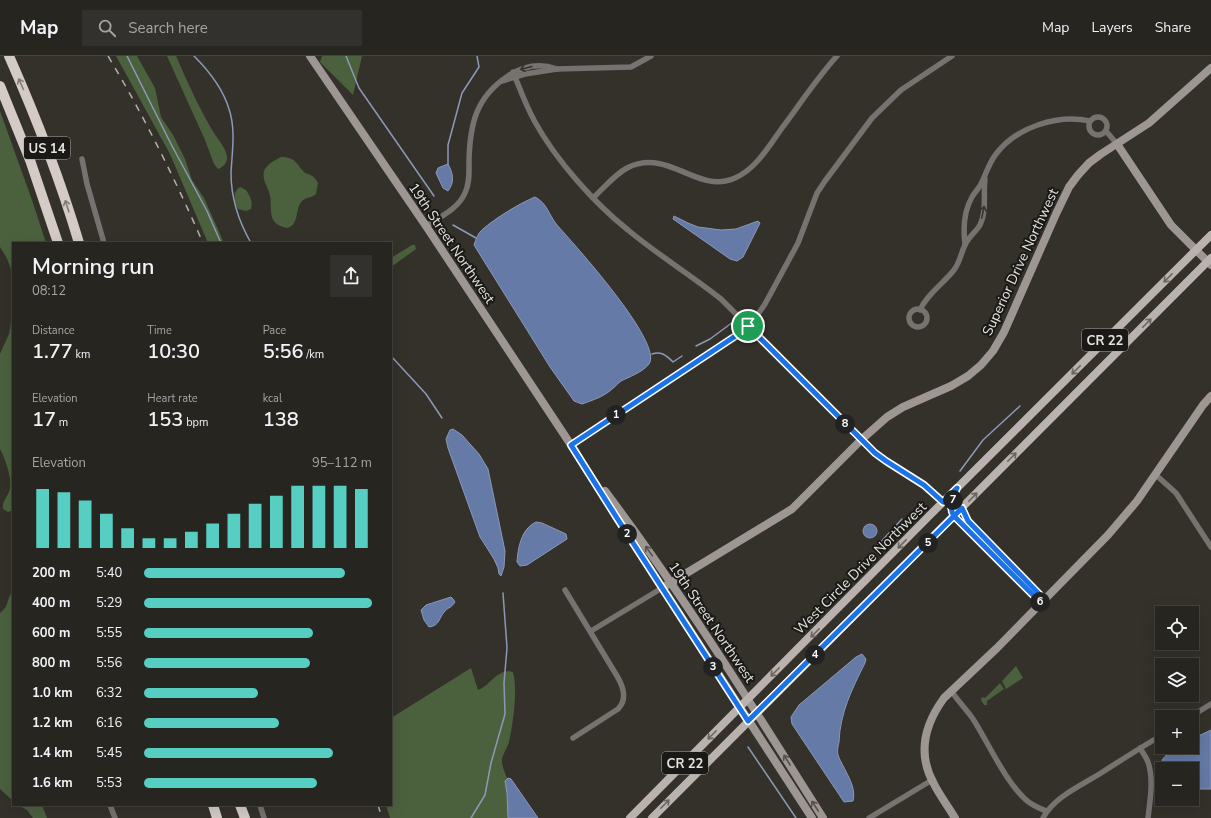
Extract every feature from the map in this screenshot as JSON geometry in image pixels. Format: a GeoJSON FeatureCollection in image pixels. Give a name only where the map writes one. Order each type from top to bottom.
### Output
{"type":"FeatureCollection","features":[{"type":"Feature","properties":{"kind":"highway","name":"US 14"},"geometry":{"type":"LineString","coordinates":[[9,56],[47,147],[79,242]]}},
{"type":"Feature","properties":{"kind":"highway","name":"US 14"},"geometry":{"type":"LineString","coordinates":[[0,86],[28,154],[58,242]]}},
{"type":"Feature","properties":{"kind":"highway"},"geometry":{"type":"LineString","coordinates":[[213,806],[216,818]]}},
{"type":"Feature","properties":{"kind":"highway"},"geometry":{"type":"LineString","coordinates":[[235,806],[238,818]]}},
{"type":"Feature","properties":{"kind":"highway"},"geometry":{"type":"LineString","coordinates":[[240,806],[245,818]]}},
{"type":"Feature","properties":{"kind":"main road","name":"West Circle Drive Northwest"},"geometry":{"type":"LineString","coordinates":[[630,818],[943,502],[1211,235]]}},
{"type":"Feature","properties":{"kind":"main road","name":"CR 22"},"geometry":{"type":"LineString","coordinates":[[652,818],[1210,262]]}},
{"type":"Feature","properties":{"kind":"main road"},"geometry":{"type":"LineString","coordinates":[[954,516],[951,504],[957,488]]}},
{"type":"Feature","properties":{"kind":"street","name":"19th Street Northwest"},"geometry":{"type":"LineString","coordinates":[[310,56],[426,226],[571,445],[812,818]]}},
{"type":"Feature","properties":{"kind":"street"},"geometry":{"type":"LineString","coordinates":[[426,226],[460,203],[465,193],[468,181],[470,134],[473,121],[483,99],[499,82],[515,75],[557,69],[627,68],[636,65],[651,56]]}},
{"type":"Feature","properties":{"kind":"street"},"geometry":{"type":"LineString","coordinates":[[594,198],[618,174],[638,164],[654,163],[668,165],[701,179],[718,182],[734,179],[750,169],[764,153],[824,71],[837,56]]}},
{"type":"Feature","properties":{"kind":"street"},"geometry":{"type":"LineString","coordinates":[[571,445],[737,335],[748,326],[765,304],[798,243],[817,194],[872,118],[892,98],[922,75],[952,56]]}},
{"type":"Feature","properties":{"kind":"street","name":"Superior Drive Northwest"},"geometry":{"type":"LineString","coordinates":[[591,631],[792,509],[861,440],[887,417],[905,406],[956,384],[975,370],[988,358],[1004,332],[1056,214],[1069,187],[1078,175],[1089,163],[1156,118],[1211,68]]}},
{"type":"Feature","properties":{"kind":"street"},"geometry":{"type":"LineString","coordinates":[[515,75],[534,121],[542,134],[561,160],[594,198],[627,230],[721,299],[861,440],[886,461],[915,479],[943,502]]}},
{"type":"Feature","properties":{"kind":"street"},"geometry":{"type":"LineString","coordinates":[[920,310],[931,294],[953,270],[962,255],[965,244],[964,221],[967,210],[970,201],[986,174],[991,162],[1004,145],[1021,133],[1032,127],[1063,119],[1090,121],[1096,118],[1103,118],[1107,124],[1106,131],[1117,144],[1170,224],[1210,262]]}},
{"type":"Feature","properties":{"kind":"street"},"geometry":{"type":"LineString","coordinates":[[1090,121],[1090,128],[1094,133],[1099,135],[1106,131]]}},
{"type":"Feature","properties":{"kind":"street"},"geometry":{"type":"LineString","coordinates":[[82,159],[87,184],[104,242]]}},
{"type":"Feature","properties":{"kind":"street"},"geometry":{"type":"LineString","coordinates":[[965,244],[980,224],[984,208],[986,174]]}},
{"type":"Feature","properties":{"kind":"street"},"geometry":{"type":"LineString","coordinates":[[955,818],[932,780],[925,753],[927,731],[937,707],[944,698],[952,692],[1108,535],[1137,501],[1203,405],[1211,396]]}},
{"type":"Feature","properties":{"kind":"street","name":"19th Street Northwest"},"geometry":{"type":"LineString","coordinates":[[571,445],[630,524],[671,583],[757,713],[823,818]]}},
{"type":"Feature","properties":{"kind":"street"},"geometry":{"type":"LineString","coordinates":[[1156,475],[1176,493],[1211,547]]}},
{"type":"Feature","properties":{"kind":"street"},"geometry":{"type":"LineString","coordinates":[[962,508],[968,521],[1043,601]]}},
{"type":"Feature","properties":{"kind":"street"},"geometry":{"type":"LineString","coordinates":[[954,516],[1043,601]]}},
{"type":"Feature","properties":{"kind":"street"},"geometry":{"type":"LineString","coordinates":[[565,590],[623,686],[624,698],[621,706],[614,712],[572,738]]}},
{"type":"Feature","properties":{"kind":"street"},"geometry":{"type":"LineString","coordinates":[[952,692],[972,717],[1013,786],[1026,800],[1046,811]]}},
{"type":"Feature","properties":{"kind":"street"},"geometry":{"type":"LineString","coordinates":[[1199,711],[1211,704]]}},
{"type":"Feature","properties":{"kind":"street"},"geometry":{"type":"LineString","coordinates":[[1043,818],[1046,811],[1073,790],[1155,739]]}},
{"type":"Feature","properties":{"kind":"street"},"geometry":{"type":"LineString","coordinates":[[1140,748],[1148,761],[1151,774],[1151,793],[1148,818]]}},
{"type":"Feature","properties":{"kind":"street"},"geometry":{"type":"LineString","coordinates":[[869,818],[932,780]]}},
{"type":"Feature","properties":{"kind":"street"},"geometry":{"type":"LineString","coordinates":[[110,806],[115,818]]}},
{"type":"Feature","properties":{"kind":"street"},"geometry":{"type":"LineString","coordinates":[[260,806],[264,818]]}},
{"type":"Feature","properties":{"kind":"green space"},"geometry":{"type":"Polygon","coordinates":[[[116,56],[137,56],[155,88],[161,117],[173,135],[185,159],[192,180],[204,198],[224,242],[208,242],[170,154],[116,56]]]}},
{"type":"Feature","properties":{"kind":"green space"},"geometry":{"type":"Polygon","coordinates":[[[167,56],[176,56],[199,107],[225,149],[227,155],[226,162],[218,169],[214,164],[205,140],[167,56]]]}},
{"type":"Feature","properties":{"kind":"green space"},"geometry":{"type":"Polygon","coordinates":[[[322,56],[362,56],[353,95],[320,62],[322,56]]]}},
{"type":"Feature","properties":{"kind":"green space"},"geometry":{"type":"Polygon","coordinates":[[[0,111],[46,242],[12,242],[12,272],[0,247],[0,111]]]}},
{"type":"Feature","properties":{"kind":"green space"},"geometry":{"type":"Polygon","coordinates":[[[281,157],[290,158],[293,160],[305,173],[313,176],[318,183],[316,194],[302,201],[294,224],[287,228],[275,223],[271,213],[270,197],[264,177],[264,171],[267,166],[271,162],[281,157]]]}},
{"type":"Feature","properties":{"kind":"green space"},"geometry":{"type":"Polygon","coordinates":[[[240,187],[246,190],[251,201],[251,209],[246,211],[238,209],[234,197],[237,189],[240,187]]]}},
{"type":"Feature","properties":{"kind":"green space"},"geometry":{"type":"Polygon","coordinates":[[[412,245],[415,245],[416,249],[392,266],[392,257],[412,245]]]}},
{"type":"Feature","properties":{"kind":"green space"},"geometry":{"type":"Polygon","coordinates":[[[12,318],[12,510],[8,512],[3,509],[9,491],[10,479],[8,468],[0,449],[0,354],[9,334],[12,318]]]}},
{"type":"Feature","properties":{"kind":"green space"},"geometry":{"type":"Polygon","coordinates":[[[12,592],[12,800],[0,789],[0,613],[7,605],[12,592]]]}},
{"type":"Feature","properties":{"kind":"green space"},"geometry":{"type":"Polygon","coordinates":[[[1016,666],[1023,678],[1006,689],[1002,681],[1016,666]]]}},
{"type":"Feature","properties":{"kind":"green space"},"geometry":{"type":"Polygon","coordinates":[[[471,668],[478,690],[498,674],[508,671],[513,672],[515,697],[513,717],[509,742],[503,755],[502,763],[511,785],[534,818],[390,818],[386,806],[392,806],[392,717],[471,668]]]}},
{"type":"Feature","properties":{"kind":"green space"},"geometry":{"type":"Polygon","coordinates":[[[1000,683],[1004,689],[987,701],[987,705],[984,705],[981,700],[982,697],[985,698],[1000,683]]]}},
{"type":"Feature","properties":{"kind":"green space"},"geometry":{"type":"Polygon","coordinates":[[[20,806],[42,806],[47,818],[33,818],[27,810],[20,806]]]}},
{"type":"Feature","properties":{"kind":"water"},"geometry":{"type":"Polygon","coordinates":[[[448,164],[451,171],[452,184],[448,191],[443,188],[436,173],[438,168],[448,164]]]}},
{"type":"Feature","properties":{"kind":"water"},"geometry":{"type":"Polygon","coordinates":[[[535,197],[543,203],[557,225],[615,293],[643,336],[650,353],[649,364],[643,369],[621,381],[604,395],[582,404],[574,401],[550,367],[474,245],[480,232],[488,225],[515,207],[535,197]]]}},
{"type":"Feature","properties":{"kind":"water"},"geometry":{"type":"Polygon","coordinates":[[[674,216],[698,227],[721,230],[736,229],[758,221],[760,223],[743,257],[737,261],[730,259],[673,219],[674,216]]]}},
{"type":"Feature","properties":{"kind":"water"},"geometry":{"type":"Polygon","coordinates":[[[453,429],[462,435],[479,454],[488,469],[505,551],[504,567],[501,576],[494,559],[480,537],[448,448],[446,439],[450,430],[453,429]]]}},
{"type":"Feature","properties":{"kind":"water"},"geometry":{"type":"Polygon","coordinates":[[[536,522],[542,523],[566,534],[567,539],[527,565],[520,566],[517,562],[521,539],[527,529],[536,522]]]}},
{"type":"Feature","properties":{"kind":"water"},"geometry":{"type":"Polygon","coordinates":[[[870,524],[875,526],[877,531],[875,536],[870,538],[865,536],[863,531],[865,526],[870,524]]]}},
{"type":"Feature","properties":{"kind":"water"},"geometry":{"type":"Polygon","coordinates":[[[451,597],[455,602],[454,604],[443,613],[435,625],[429,627],[424,620],[421,610],[426,605],[451,597]]]}},
{"type":"Feature","properties":{"kind":"water"},"geometry":{"type":"Polygon","coordinates":[[[862,654],[866,659],[865,663],[851,692],[844,711],[840,731],[838,755],[849,777],[854,795],[853,801],[844,802],[792,724],[791,717],[799,705],[856,657],[862,654]]]}},
{"type":"Feature","properties":{"kind":"water"},"geometry":{"type":"Polygon","coordinates":[[[1211,730],[1211,789],[1199,789],[1199,762],[1163,762],[1162,760],[1168,754],[1199,754],[1199,736],[1211,730]]]}},
{"type":"Feature","properties":{"kind":"water"},"geometry":{"type":"Polygon","coordinates":[[[508,778],[511,779],[538,818],[508,818],[505,781],[508,778]]]}},
{"type":"Feature","properties":{"kind":"waterway"},"geometry":{"type":"LineString","coordinates":[[127,56],[171,144],[207,211],[221,242]]}},
{"type":"Feature","properties":{"kind":"waterway"},"geometry":{"type":"LineString","coordinates":[[194,56],[215,81],[223,94],[229,109],[233,133],[231,173],[232,192],[239,218],[250,242]]}},
{"type":"Feature","properties":{"kind":"waterway"},"geometry":{"type":"LineString","coordinates":[[346,56],[359,88],[434,196]]}},
{"type":"Feature","properties":{"kind":"waterway"},"geometry":{"type":"LineString","coordinates":[[448,164],[448,145],[462,93],[479,67],[477,56]]}},
{"type":"Feature","properties":{"kind":"waterway"},"geometry":{"type":"LineString","coordinates":[[453,225],[476,238]]}},
{"type":"Feature","properties":{"kind":"waterway"},"geometry":{"type":"LineString","coordinates":[[696,346],[710,339],[733,322]]}},
{"type":"Feature","properties":{"kind":"waterway"},"geometry":{"type":"LineString","coordinates":[[652,354],[663,354],[673,362],[682,356]]}},
{"type":"Feature","properties":{"kind":"waterway"},"geometry":{"type":"LineString","coordinates":[[392,357],[426,394],[442,418]]}},
{"type":"Feature","properties":{"kind":"waterway"},"geometry":{"type":"LineString","coordinates":[[960,471],[983,440],[1020,406]]}},
{"type":"Feature","properties":{"kind":"waterway"},"geometry":{"type":"LineString","coordinates":[[878,545],[902,519]]}},
{"type":"Feature","properties":{"kind":"waterway"},"geometry":{"type":"LineString","coordinates":[[471,818],[485,795],[491,763],[505,714],[504,683],[507,648],[503,593]]}},
{"type":"Feature","properties":{"kind":"waterway"},"geometry":{"type":"LineString","coordinates":[[748,747],[796,818]]}},
{"type":"Feature","properties":{"kind":"railway"},"geometry":{"type":"LineString","coordinates":[[108,56],[158,148],[203,242]]}},
{"type":"Feature","properties":{"kind":"railway"},"geometry":{"type":"LineString","coordinates":[[378,806],[382,818]]}},
{"type":"Feature","properties":{"kind":"route"},"geometry":{"type":"LineString","coordinates":[[748,326],[737,335],[571,445],[748,721],[954,516],[1041,603],[1044,599],[968,521],[962,508],[954,516],[951,504],[957,488],[943,502],[924,485],[875,453],[748,326]]}}]}
